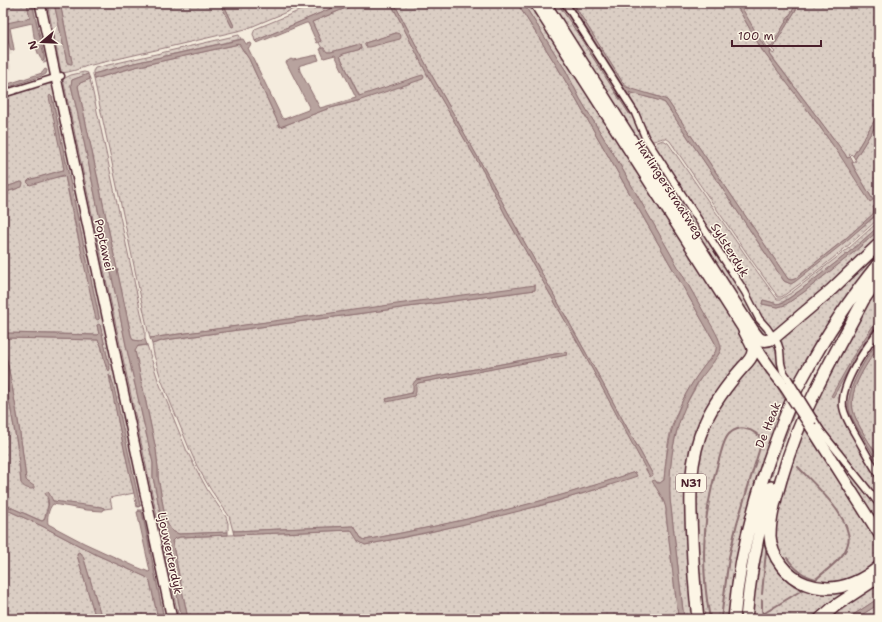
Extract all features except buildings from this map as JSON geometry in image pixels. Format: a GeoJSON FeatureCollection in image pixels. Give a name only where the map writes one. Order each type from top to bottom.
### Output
{"type":"FeatureCollection","features":[{"type":"Feature","properties":{"kind":"highway"},"geometry":{"type":"LineString","coordinates":[[747,328],[763,341],[774,338],[831,290],[879,244]]}},
{"type":"Feature","properties":{"kind":"highway","name":"De Heak"},"geometry":{"type":"LineString","coordinates":[[734,619],[743,552],[756,499],[784,418],[816,354],[840,315],[879,262]]}},
{"type":"Feature","properties":{"kind":"highway","name":"De Heak"},"geometry":{"type":"LineString","coordinates":[[746,619],[751,574],[765,508],[792,427],[811,384],[837,338],[879,278]]}},
{"type":"Feature","properties":{"kind":"highway"},"geometry":{"type":"LineString","coordinates":[[866,295],[814,392],[798,429],[776,498],[771,522],[770,537],[772,548],[778,560],[787,572],[795,579],[818,588],[828,589],[850,584],[870,574],[879,567]]}},
{"type":"Feature","properties":{"kind":"highway","name":"N31"},"geometry":{"type":"LineString","coordinates":[[698,619],[690,514],[692,470],[696,450],[705,423],[717,399],[752,356],[753,349],[747,328]]}},
{"type":"Feature","properties":{"kind":"highway"},"geometry":{"type":"LineString","coordinates":[[820,619],[835,606],[879,577]]}},
{"type":"Feature","properties":{"kind":"main road","name":"Poptawei"},"geometry":{"type":"LineString","coordinates":[[40,3],[58,77],[145,491]]}},
{"type":"Feature","properties":{"kind":"main road","name":"Harlingerstraatweg"},"geometry":{"type":"LineString","coordinates":[[535,3],[747,328]]}},
{"type":"Feature","properties":{"kind":"main road","name":"Harlingerstraatweg"},"geometry":{"type":"LineString","coordinates":[[545,3],[771,369],[787,383],[879,534]]}},
{"type":"Feature","properties":{"kind":"main road","name":"Ljouwerterdyk"},"geometry":{"type":"LineString","coordinates":[[145,491],[172,619]]}},
{"type":"Feature","properties":{"kind":"street","name":"Sylsterdyk"},"geometry":{"type":"LineString","coordinates":[[565,3],[635,113],[645,137],[745,292],[759,319],[774,338],[780,350],[781,363],[787,383]]}},
{"type":"Feature","properties":{"kind":"street"},"geometry":{"type":"LineString","coordinates":[[3,94],[58,77]]}},
{"type":"Feature","properties":{"kind":"street"},"geometry":{"type":"LineString","coordinates":[[879,330],[848,381],[843,395],[843,406],[846,419],[879,475]]}},
{"type":"Feature","properties":{"kind":"street"},"geometry":{"type":"LineString","coordinates":[[812,423],[821,431],[879,504]]}},
{"type":"Feature","properties":{"kind":"shaded area"},"geometry":{"type":"Polygon","coordinates":[[[3,3],[27,3],[30,18],[3,27],[3,22],[8,19],[3,3]]]}},
{"type":"Feature","properties":{"kind":"shaded area"},"geometry":{"type":"Polygon","coordinates":[[[27,3],[32,3],[44,56],[43,61],[38,54],[32,23],[10,28],[14,50],[11,50],[10,48],[6,26],[7,23],[30,18],[27,3]]]}},
{"type":"Feature","properties":{"kind":"shaded area"},"geometry":{"type":"Polygon","coordinates":[[[32,3],[37,3],[48,61],[44,63],[44,56],[32,3]]]}},
{"type":"Feature","properties":{"kind":"shaded area"},"geometry":{"type":"Polygon","coordinates":[[[47,3],[54,3],[68,64],[72,62],[60,3],[220,3],[232,27],[234,26],[223,3],[308,3],[246,29],[62,73],[47,3]]]}},
{"type":"Feature","properties":{"kind":"shaded area"},"geometry":{"type":"Polygon","coordinates":[[[54,3],[60,3],[72,64],[67,62],[54,3]]]}},
{"type":"Feature","properties":{"kind":"shaded area"},"geometry":{"type":"Polygon","coordinates":[[[220,3],[223,3],[234,26],[232,27],[220,3]]]}},
{"type":"Feature","properties":{"kind":"shaded area"},"geometry":{"type":"Polygon","coordinates":[[[318,3],[344,3],[255,41],[253,34],[255,29],[318,3]]]}},
{"type":"Feature","properties":{"kind":"shaded area"},"geometry":{"type":"Polygon","coordinates":[[[344,3],[358,3],[312,22],[321,41],[317,43],[308,23],[257,43],[255,41],[344,3]]]}},
{"type":"Feature","properties":{"kind":"shaded area"},"geometry":{"type":"Polygon","coordinates":[[[358,3],[391,3],[428,76],[483,171],[508,220],[583,352],[650,476],[653,475],[431,74],[394,3],[517,3],[558,68],[714,341],[717,349],[691,385],[681,403],[669,437],[664,480],[660,483],[653,481],[664,502],[666,510],[678,616],[667,619],[188,619],[172,541],[180,537],[351,530],[365,545],[426,533],[547,504],[608,486],[635,472],[535,503],[433,527],[365,540],[361,538],[354,526],[233,531],[229,516],[211,490],[197,466],[189,448],[161,379],[152,344],[165,340],[535,290],[535,286],[150,338],[94,79],[135,67],[239,44],[249,59],[280,127],[327,109],[361,100],[361,96],[359,95],[340,56],[361,49],[360,44],[326,52],[319,43],[321,41],[312,22],[358,3]],[[396,33],[365,43],[365,45],[366,47],[396,33]],[[566,352],[416,380],[412,393],[386,399],[414,396],[416,385],[418,383],[566,355],[566,352]]]}},
{"type":"Feature","properties":{"kind":"shaded area"},"geometry":{"type":"Polygon","coordinates":[[[391,3],[394,3],[431,74],[653,475],[650,477],[583,352],[508,220],[483,171],[428,76],[391,3]]]}},
{"type":"Feature","properties":{"kind":"shaded area"},"geometry":{"type":"Polygon","coordinates":[[[517,3],[523,3],[566,71],[580,99],[616,158],[713,327],[721,346],[718,356],[698,382],[686,404],[679,422],[672,455],[670,499],[684,619],[667,619],[678,616],[666,510],[662,497],[652,481],[655,480],[657,483],[660,483],[664,480],[669,441],[680,405],[703,367],[716,351],[716,346],[558,68],[517,3]]]}},
{"type":"Feature","properties":{"kind":"shaded area"},"geometry":{"type":"Polygon","coordinates":[[[523,3],[531,3],[747,344],[749,354],[727,383],[693,456],[696,619],[684,619],[669,481],[672,452],[683,410],[703,374],[721,349],[718,338],[616,158],[580,99],[566,71],[523,3]]]}},
{"type":"Feature","properties":{"kind":"shaded area"},"geometry":{"type":"Polygon","coordinates":[[[549,3],[558,3],[630,115],[631,114],[561,3],[564,3],[743,294],[757,321],[769,336],[759,332],[549,3]]]}},
{"type":"Feature","properties":{"kind":"shaded area"},"geometry":{"type":"Polygon","coordinates":[[[558,3],[561,3],[632,114],[630,115],[558,3]]]}},
{"type":"Feature","properties":{"kind":"shaded area"},"geometry":{"type":"Polygon","coordinates":[[[567,3],[570,3],[629,96],[629,91],[665,103],[784,281],[791,284],[879,212],[879,218],[820,268],[783,296],[778,297],[670,141],[663,138],[650,141],[567,3]]]}},
{"type":"Feature","properties":{"kind":"shaded area"},"geometry":{"type":"Polygon","coordinates":[[[570,3],[573,3],[626,87],[667,100],[788,279],[795,279],[844,240],[873,214],[873,207],[876,204],[879,205],[879,212],[845,242],[796,281],[791,284],[784,281],[665,103],[629,92],[631,96],[629,97],[570,3]]]}},
{"type":"Feature","properties":{"kind":"shaded area"},"geometry":{"type":"Polygon","coordinates":[[[573,3],[735,3],[762,50],[873,200],[852,163],[853,161],[856,161],[855,159],[879,120],[879,205],[876,204],[873,214],[844,240],[795,279],[788,279],[667,100],[632,89],[623,83],[573,3]]]}},
{"type":"Feature","properties":{"kind":"shaded area"},"geometry":{"type":"Polygon","coordinates":[[[735,3],[739,3],[765,48],[768,48],[771,51],[771,56],[847,158],[851,157],[853,166],[873,200],[870,202],[818,124],[762,50],[735,3]]]}},
{"type":"Feature","properties":{"kind":"shaded area"},"geometry":{"type":"Polygon","coordinates":[[[739,3],[797,3],[771,47],[766,41],[764,42],[768,48],[767,49],[756,35],[739,3]]]}},
{"type":"Feature","properties":{"kind":"shaded area"},"geometry":{"type":"Polygon","coordinates":[[[797,3],[800,3],[772,49],[771,47],[797,3]]]}},
{"type":"Feature","properties":{"kind":"shaded area"},"geometry":{"type":"Polygon","coordinates":[[[800,3],[879,3],[879,113],[853,156],[851,154],[849,155],[851,157],[849,158],[847,158],[770,54],[771,51],[773,54],[775,52],[772,49],[800,3]]]}},
{"type":"Feature","properties":{"kind":"shaded area"},"geometry":{"type":"Polygon","coordinates":[[[6,26],[12,54],[8,56],[12,69],[7,71],[10,83],[3,87],[3,27],[6,26]]]}},
{"type":"Feature","properties":{"kind":"shaded area"},"geometry":{"type":"Polygon","coordinates":[[[396,33],[400,34],[400,39],[369,47],[366,47],[365,45],[365,43],[396,33]]]}},
{"type":"Feature","properties":{"kind":"shaded area"},"geometry":{"type":"Polygon","coordinates":[[[239,35],[241,39],[134,63],[93,74],[95,68],[239,35]]]}},
{"type":"Feature","properties":{"kind":"shaded area"},"geometry":{"type":"Polygon","coordinates":[[[243,39],[246,44],[251,43],[252,45],[248,48],[282,118],[284,119],[308,110],[309,107],[286,62],[291,59],[293,60],[317,55],[319,60],[299,66],[300,71],[320,108],[356,98],[335,55],[324,58],[320,49],[324,48],[327,52],[331,52],[360,44],[361,49],[340,56],[359,96],[419,76],[423,75],[424,77],[423,79],[361,100],[327,109],[280,127],[249,59],[239,44],[135,67],[94,79],[93,74],[134,63],[243,39]]]}},
{"type":"Feature","properties":{"kind":"shaded area"},"geometry":{"type":"Polygon","coordinates":[[[45,69],[47,70],[46,74],[42,76],[6,88],[4,86],[42,73],[45,69]]]}},
{"type":"Feature","properties":{"kind":"shaded area"},"geometry":{"type":"Polygon","coordinates":[[[84,72],[88,74],[72,80],[71,85],[127,350],[153,463],[153,477],[182,619],[179,619],[63,79],[71,75],[84,72]]]}},
{"type":"Feature","properties":{"kind":"shaded area"},"geometry":{"type":"Polygon","coordinates":[[[88,74],[90,79],[80,83],[78,86],[131,335],[133,340],[140,341],[145,339],[147,345],[138,346],[135,351],[156,450],[158,477],[165,517],[172,531],[179,534],[228,532],[228,535],[180,537],[172,541],[188,619],[182,619],[153,477],[153,463],[127,350],[71,85],[72,80],[88,74]]]}},
{"type":"Feature","properties":{"kind":"shaded area"},"geometry":{"type":"Polygon","coordinates":[[[90,79],[145,331],[145,339],[140,341],[133,340],[131,335],[78,86],[80,83],[90,79]]]}},
{"type":"Feature","properties":{"kind":"shaded area"},"geometry":{"type":"Polygon","coordinates":[[[47,83],[55,86],[141,495],[142,505],[140,506],[111,376],[118,421],[134,493],[110,498],[112,508],[104,509],[101,507],[66,504],[47,498],[48,505],[44,520],[42,521],[3,504],[3,366],[17,444],[21,483],[31,484],[26,480],[19,428],[3,342],[4,340],[7,338],[98,340],[101,345],[106,367],[110,369],[100,325],[97,325],[98,335],[3,333],[3,193],[19,188],[21,182],[3,188],[3,97],[47,83]],[[52,97],[64,170],[29,180],[65,176],[73,217],[99,319],[52,97]]]}},
{"type":"Feature","properties":{"kind":"shaded area"},"geometry":{"type":"Polygon","coordinates":[[[50,95],[52,97],[99,317],[98,320],[96,319],[95,315],[65,176],[64,175],[30,185],[27,182],[29,180],[64,169],[49,97],[50,95]]]}},
{"type":"Feature","properties":{"kind":"shaded area"},"geometry":{"type":"Polygon","coordinates":[[[879,113],[879,120],[855,159],[853,156],[879,113]]]}},
{"type":"Feature","properties":{"kind":"shaded area"},"geometry":{"type":"Polygon","coordinates":[[[663,140],[668,143],[777,299],[781,299],[791,293],[849,248],[879,221],[879,226],[852,250],[802,289],[778,304],[763,300],[762,304],[778,307],[785,305],[804,292],[879,230],[879,242],[774,334],[760,318],[654,146],[655,143],[663,140]]]}},
{"type":"Feature","properties":{"kind":"shaded area"},"geometry":{"type":"Polygon","coordinates":[[[21,182],[23,183],[22,187],[3,193],[3,188],[21,182]]]}},
{"type":"Feature","properties":{"kind":"shaded area"},"geometry":{"type":"Polygon","coordinates":[[[879,226],[879,230],[854,252],[804,292],[785,305],[778,307],[762,304],[763,300],[778,304],[784,302],[852,250],[879,226]]]}},
{"type":"Feature","properties":{"kind":"shaded area"},"geometry":{"type":"Polygon","coordinates":[[[879,247],[879,255],[792,382],[788,378],[776,339],[879,247]]]}},
{"type":"Feature","properties":{"kind":"shaded area"},"geometry":{"type":"Polygon","coordinates":[[[535,285],[535,290],[165,340],[152,344],[150,338],[535,285]]]}},
{"type":"Feature","properties":{"kind":"shaded area"},"geometry":{"type":"Polygon","coordinates":[[[879,289],[879,317],[849,362],[851,363],[879,320],[879,324],[856,360],[845,381],[842,389],[842,412],[844,421],[879,481],[879,500],[817,419],[818,417],[809,408],[839,349],[879,289]]]}},
{"type":"Feature","properties":{"kind":"shaded area"},"geometry":{"type":"Polygon","coordinates":[[[879,317],[879,320],[833,397],[831,396],[859,347],[879,317]]]}},
{"type":"Feature","properties":{"kind":"shaded area"},"geometry":{"type":"Polygon","coordinates":[[[99,324],[110,369],[109,371],[104,360],[102,347],[98,340],[7,338],[3,342],[3,333],[98,335],[97,325],[99,324]]]}},
{"type":"Feature","properties":{"kind":"shaded area"},"geometry":{"type":"Polygon","coordinates":[[[879,334],[879,339],[863,364],[853,384],[849,404],[852,418],[879,464],[879,470],[848,414],[847,396],[855,373],[879,334]]]}},
{"type":"Feature","properties":{"kind":"shaded area"},"geometry":{"type":"Polygon","coordinates":[[[879,339],[879,346],[856,385],[852,402],[857,422],[879,458],[879,464],[850,413],[849,404],[850,395],[857,375],[879,339]]]}},
{"type":"Feature","properties":{"kind":"shaded area"},"geometry":{"type":"Polygon","coordinates":[[[3,342],[22,445],[26,480],[34,486],[32,489],[26,488],[21,483],[17,444],[3,366],[3,342]]]}},
{"type":"Feature","properties":{"kind":"shaded area"},"geometry":{"type":"Polygon","coordinates":[[[772,343],[776,353],[778,372],[760,344],[772,343]]]}},
{"type":"Feature","properties":{"kind":"shaded area"},"geometry":{"type":"Polygon","coordinates":[[[147,345],[158,380],[186,449],[208,491],[226,517],[228,532],[179,534],[172,531],[168,525],[165,517],[158,477],[156,450],[135,351],[135,347],[147,345]]]}},
{"type":"Feature","properties":{"kind":"shaded area"},"geometry":{"type":"Polygon","coordinates":[[[879,346],[879,458],[857,422],[852,402],[853,393],[860,376],[879,346]]]}},
{"type":"Feature","properties":{"kind":"shaded area"},"geometry":{"type":"Polygon","coordinates":[[[566,352],[567,355],[418,383],[416,385],[416,392],[414,396],[387,402],[386,399],[412,393],[413,384],[416,380],[566,352]]]}},
{"type":"Feature","properties":{"kind":"shaded area"},"geometry":{"type":"Polygon","coordinates":[[[756,355],[764,365],[785,400],[773,434],[730,619],[700,619],[693,492],[706,424],[756,355]]]}},
{"type":"Feature","properties":{"kind":"shaded area"},"geometry":{"type":"Polygon","coordinates":[[[109,375],[113,383],[140,506],[137,507],[118,421],[109,375]]]}},
{"type":"Feature","properties":{"kind":"shaded area"},"geometry":{"type":"Polygon","coordinates":[[[792,411],[794,414],[764,499],[742,619],[737,619],[739,598],[757,512],[792,411]]]}},
{"type":"Feature","properties":{"kind":"shaded area"},"geometry":{"type":"Polygon","coordinates":[[[802,425],[879,543],[879,563],[862,576],[826,586],[799,578],[778,553],[773,523],[802,425]]]}},
{"type":"Feature","properties":{"kind":"shaded area"},"geometry":{"type":"Polygon","coordinates":[[[823,440],[879,509],[879,526],[823,440]]]}},
{"type":"Feature","properties":{"kind":"shaded area"},"geometry":{"type":"Polygon","coordinates":[[[635,472],[637,476],[536,507],[365,545],[358,541],[351,530],[234,535],[233,531],[354,526],[361,538],[365,540],[502,511],[569,493],[635,472]]]}},
{"type":"Feature","properties":{"kind":"shaded area"},"geometry":{"type":"Polygon","coordinates":[[[47,491],[53,501],[104,508],[103,511],[87,510],[53,504],[48,514],[48,524],[84,543],[149,572],[137,512],[142,512],[164,619],[158,619],[150,581],[146,577],[97,555],[42,526],[3,508],[3,504],[42,521],[44,520],[48,507],[48,499],[45,493],[47,491]]]}},
{"type":"Feature","properties":{"kind":"shaded area"},"geometry":{"type":"Polygon","coordinates":[[[3,508],[42,526],[97,555],[146,577],[150,581],[158,619],[102,619],[83,556],[77,555],[96,619],[3,619],[3,508]]]}},
{"type":"Feature","properties":{"kind":"shaded area"},"geometry":{"type":"Polygon","coordinates":[[[138,510],[143,510],[146,519],[150,534],[150,548],[142,512],[138,510]]]}},
{"type":"Feature","properties":{"kind":"shaded area"},"geometry":{"type":"Polygon","coordinates":[[[765,526],[770,545],[804,585],[862,581],[818,619],[750,619],[751,603],[765,526]]]}},
{"type":"Feature","properties":{"kind":"shaded area"},"geometry":{"type":"Polygon","coordinates":[[[150,550],[155,556],[169,619],[164,619],[150,550]]]}},
{"type":"Feature","properties":{"kind":"shaded area"},"geometry":{"type":"Polygon","coordinates":[[[78,552],[83,556],[102,619],[96,619],[77,555],[78,552]]]}},
{"type":"Feature","properties":{"kind":"shaded area"},"geometry":{"type":"Polygon","coordinates":[[[879,580],[879,598],[847,619],[824,619],[879,580]]]}},
{"type":"Feature","properties":{"kind":"shaded area"},"geometry":{"type":"Polygon","coordinates":[[[879,598],[879,604],[855,619],[847,619],[879,598]]]}},
{"type":"Feature","properties":{"kind":"shaded area"},"geometry":{"type":"Polygon","coordinates":[[[879,604],[879,617],[876,619],[855,619],[879,604]]]}},
{"type":"Feature","properties":{"kind":"waterway"},"geometry":{"type":"LineString","coordinates":[[710,619],[706,595],[704,563],[704,542],[708,505],[724,441],[732,431],[744,428],[756,433],[762,441],[737,523],[729,557],[721,619]]}},
{"type":"Feature","properties":{"kind":"waterway"},"geometry":{"type":"LineString","coordinates":[[787,558],[800,572],[816,579],[843,555],[849,540],[849,535],[845,524],[834,506],[820,489],[798,467]]}},
{"type":"Feature","properties":{"kind":"waterway"},"geometry":{"type":"LineString","coordinates":[[762,594],[766,551],[783,577],[802,590]]}},
{"type":"Feature","properties":{"kind":"waterway"},"geometry":{"type":"LineString","coordinates":[[762,600],[763,614],[802,590]]}}]}
